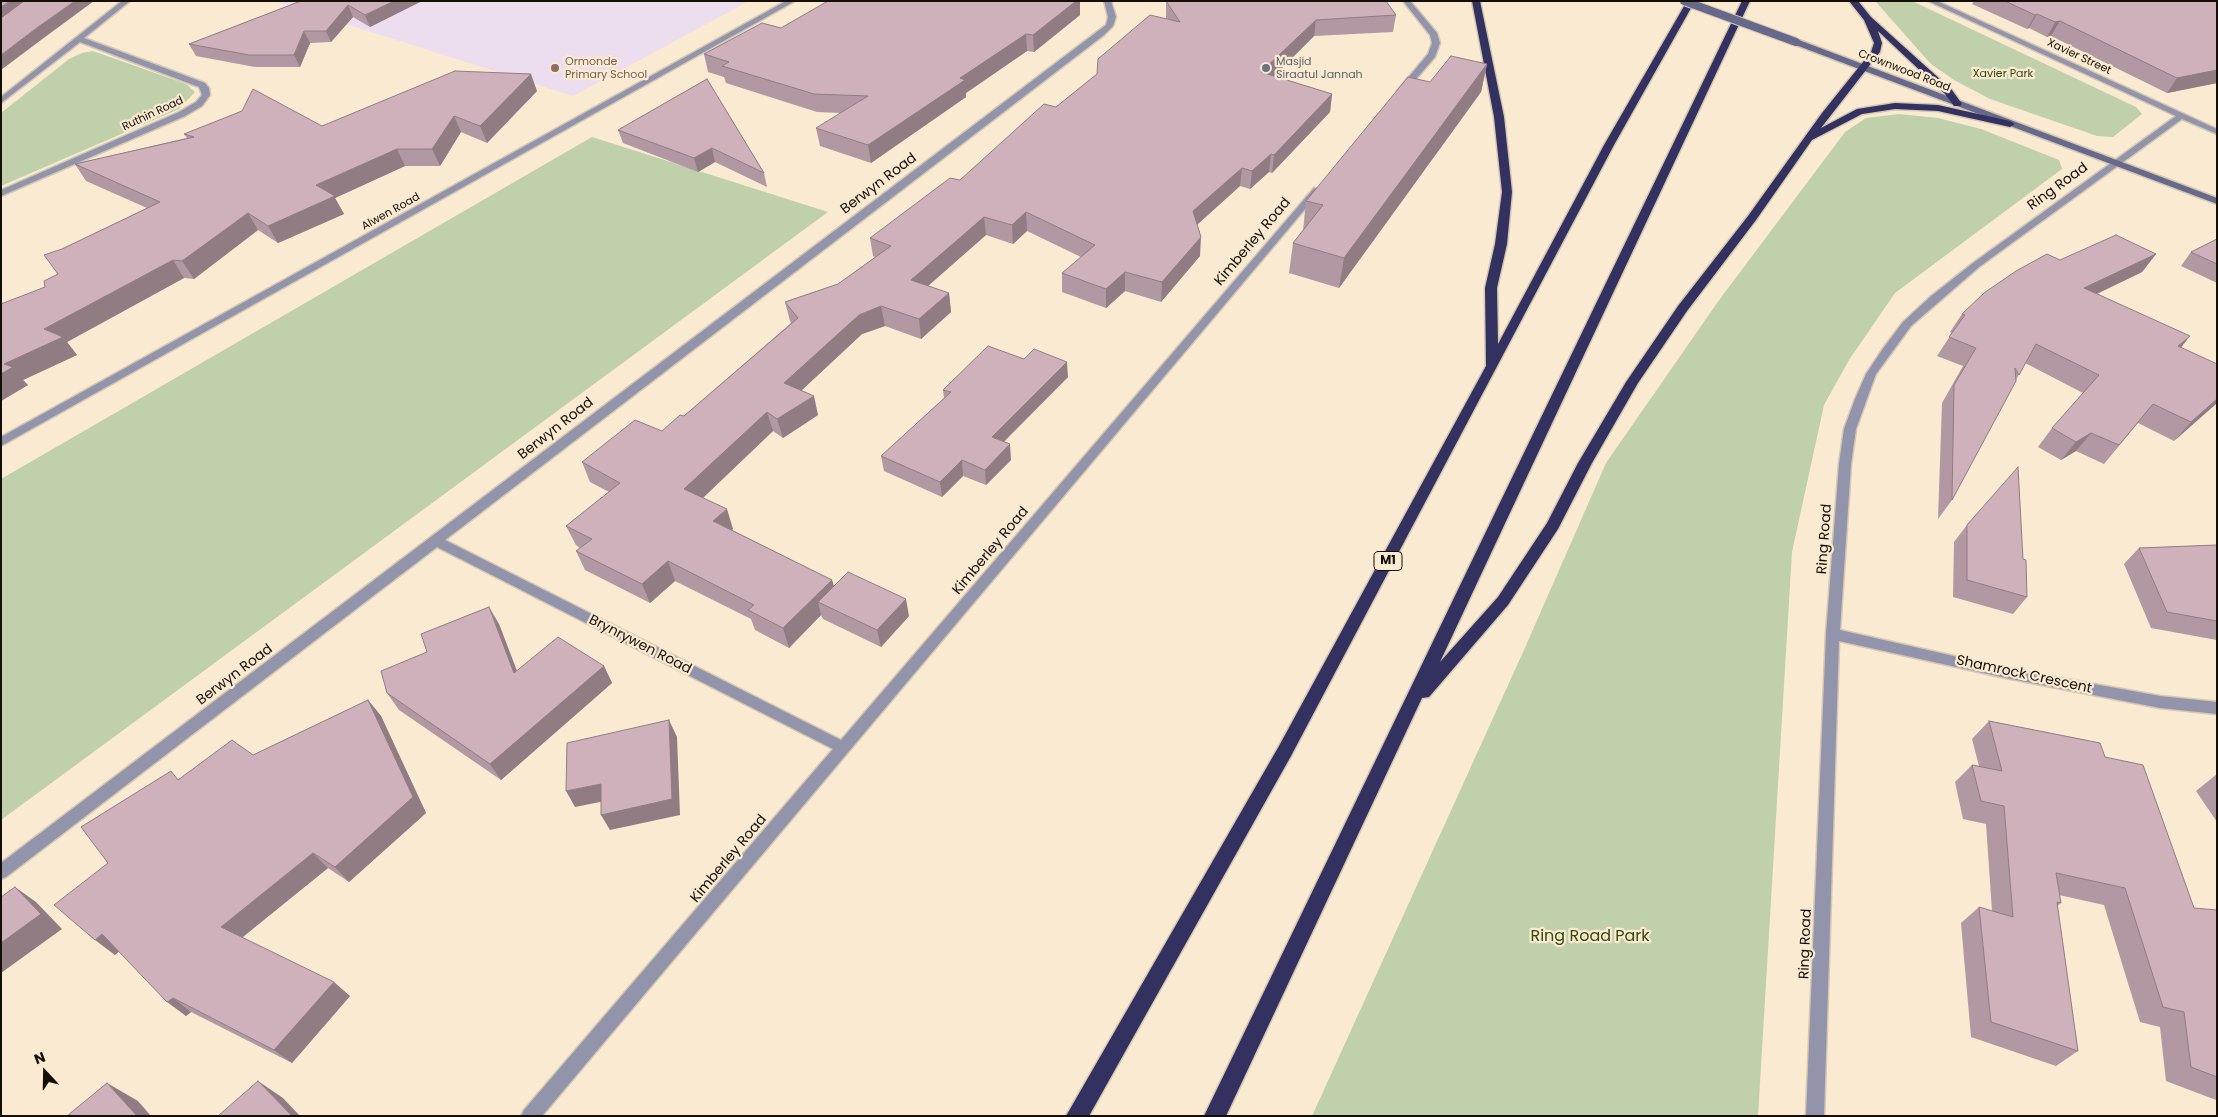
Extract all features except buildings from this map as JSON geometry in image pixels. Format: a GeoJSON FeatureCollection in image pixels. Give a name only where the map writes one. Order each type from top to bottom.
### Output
{"type":"FeatureCollection","features":[{"type":"Feature","properties":{"kind":"highway"},"geometry":{"type":"LineString","coordinates":[[1476,1],[1499,117],[1507,192],[1501,244],[1491,288],[1492,368]]}},
{"type":"Feature","properties":{"kind":"highway","name":"M1"},"geometry":{"type":"LineString","coordinates":[[1077,1116],[1285,750],[1492,368],[1609,145],[1690,1]]}},
{"type":"Feature","properties":{"kind":"highway"},"geometry":{"type":"LineString","coordinates":[[1215,1116],[1746,1]]}},
{"type":"Feature","properties":{"kind":"highway"},"geometry":{"type":"LineString","coordinates":[[1853,1],[1868,19],[1949,92],[1957,104]]}},
{"type":"Feature","properties":{"kind":"highway"},"geometry":{"type":"LineString","coordinates":[[1412,705],[1504,601],[1553,525],[1585,463],[1632,382],[1682,309],[1752,218],[1825,115],[1875,52],[1878,44],[1868,19]]}},
{"type":"Feature","properties":{"kind":"highway"},"geometry":{"type":"LineString","coordinates":[[1807,141],[1844,118],[1860,111],[1895,106],[1938,108],[2010,124]]}},
{"type":"Feature","properties":{"kind":"main road","name":"Crownwood Road"},"geometry":{"type":"LineString","coordinates":[[1684,1],[2116,164]]}},
{"type":"Feature","properties":{"kind":"main road"},"geometry":{"type":"LineString","coordinates":[[2116,164],[2217,201]]}},
{"type":"Feature","properties":{"kind":"street"},"geometry":{"type":"LineString","coordinates":[[1,101],[127,1]]}},
{"type":"Feature","properties":{"kind":"street","name":"Alwen Road"},"geometry":{"type":"LineString","coordinates":[[1,442],[792,1]]}},
{"type":"Feature","properties":{"kind":"street","name":"Berwyn Road"},"geometry":{"type":"LineString","coordinates":[[1,872],[1101,33],[1109,26],[1112,17],[1107,1]]}},
{"type":"Feature","properties":{"kind":"street"},"geometry":{"type":"LineString","coordinates":[[1390,104],[1432,55],[1436,43],[1429,29],[1406,1]]}},
{"type":"Feature","properties":{"kind":"street","name":"Xavier Street"},"geometry":{"type":"LineString","coordinates":[[1931,1],[2217,132]]}},
{"type":"Feature","properties":{"kind":"street","name":"Ruthin Road"},"geometry":{"type":"LineString","coordinates":[[1,193],[182,114],[199,104],[206,95],[205,88],[202,85],[79,39]]}},
{"type":"Feature","properties":{"kind":"street","name":"Ring Road"},"geometry":{"type":"LineString","coordinates":[[1815,1116],[1833,634],[1845,464],[1850,430],[1860,398],[1871,374],[1908,324],[1934,299],[1976,264],[2181,116]]}},
{"type":"Feature","properties":{"kind":"street","name":"Kimberley Road"},"geometry":{"type":"LineString","coordinates":[[530,1116],[1326,180]]}},
{"type":"Feature","properties":{"kind":"street","name":"Brynrywen Road"},"geometry":{"type":"LineString","coordinates":[[436,542],[843,748]]}},
{"type":"Feature","properties":{"kind":"street","name":"Shamrock Crescent"},"geometry":{"type":"LineString","coordinates":[[1833,634],[2006,673],[2160,702],[2217,708]]}},
{"type":"Feature","properties":{"kind":"shaded area","name":"Ormonde Primary School"},"geometry":{"type":"Polygon","coordinates":[[[274,1],[749,1],[573,96],[274,1]]]}},
{"type":"Feature","properties":{"kind":"green space","name":"Xavier Park"},"geometry":{"type":"Polygon","coordinates":[[[1875,1],[1912,1],[2136,107],[2142,114],[2113,137],[2097,136],[1990,99],[1954,80],[1931,64],[1875,1]]]}},
{"type":"Feature","properties":{"kind":"green space"},"geometry":{"type":"Polygon","coordinates":[[[93,51],[186,84],[195,92],[179,109],[1,186],[1,113],[69,59],[82,53],[93,51]]]}},
{"type":"Feature","properties":{"kind":"green space","name":"Ring Road Park"},"geometry":{"type":"Polygon","coordinates":[[[1899,114],[1938,118],[1981,129],[2059,160],[2062,169],[1895,293],[1849,360],[1824,405],[1792,552],[1758,1116],[1312,1116],[1524,650],[1606,463],[1717,303],[1845,132],[1866,118],[1899,114]]]}},
{"type":"Feature","properties":{"kind":"green space"},"geometry":{"type":"Polygon","coordinates":[[[592,137],[828,212],[1,820],[1,479],[592,137]]]}},
{"type":"Feature","properties":{"kind":"place","name":"Ormonde Primary School"},"geometry":{"type":"Point","coordinates":[555,68]}},
{"type":"Feature","properties":{"kind":"place","name":"Masjid Siraatul Jannah"},"geometry":{"type":"Point","coordinates":[1266,68]}}]}
